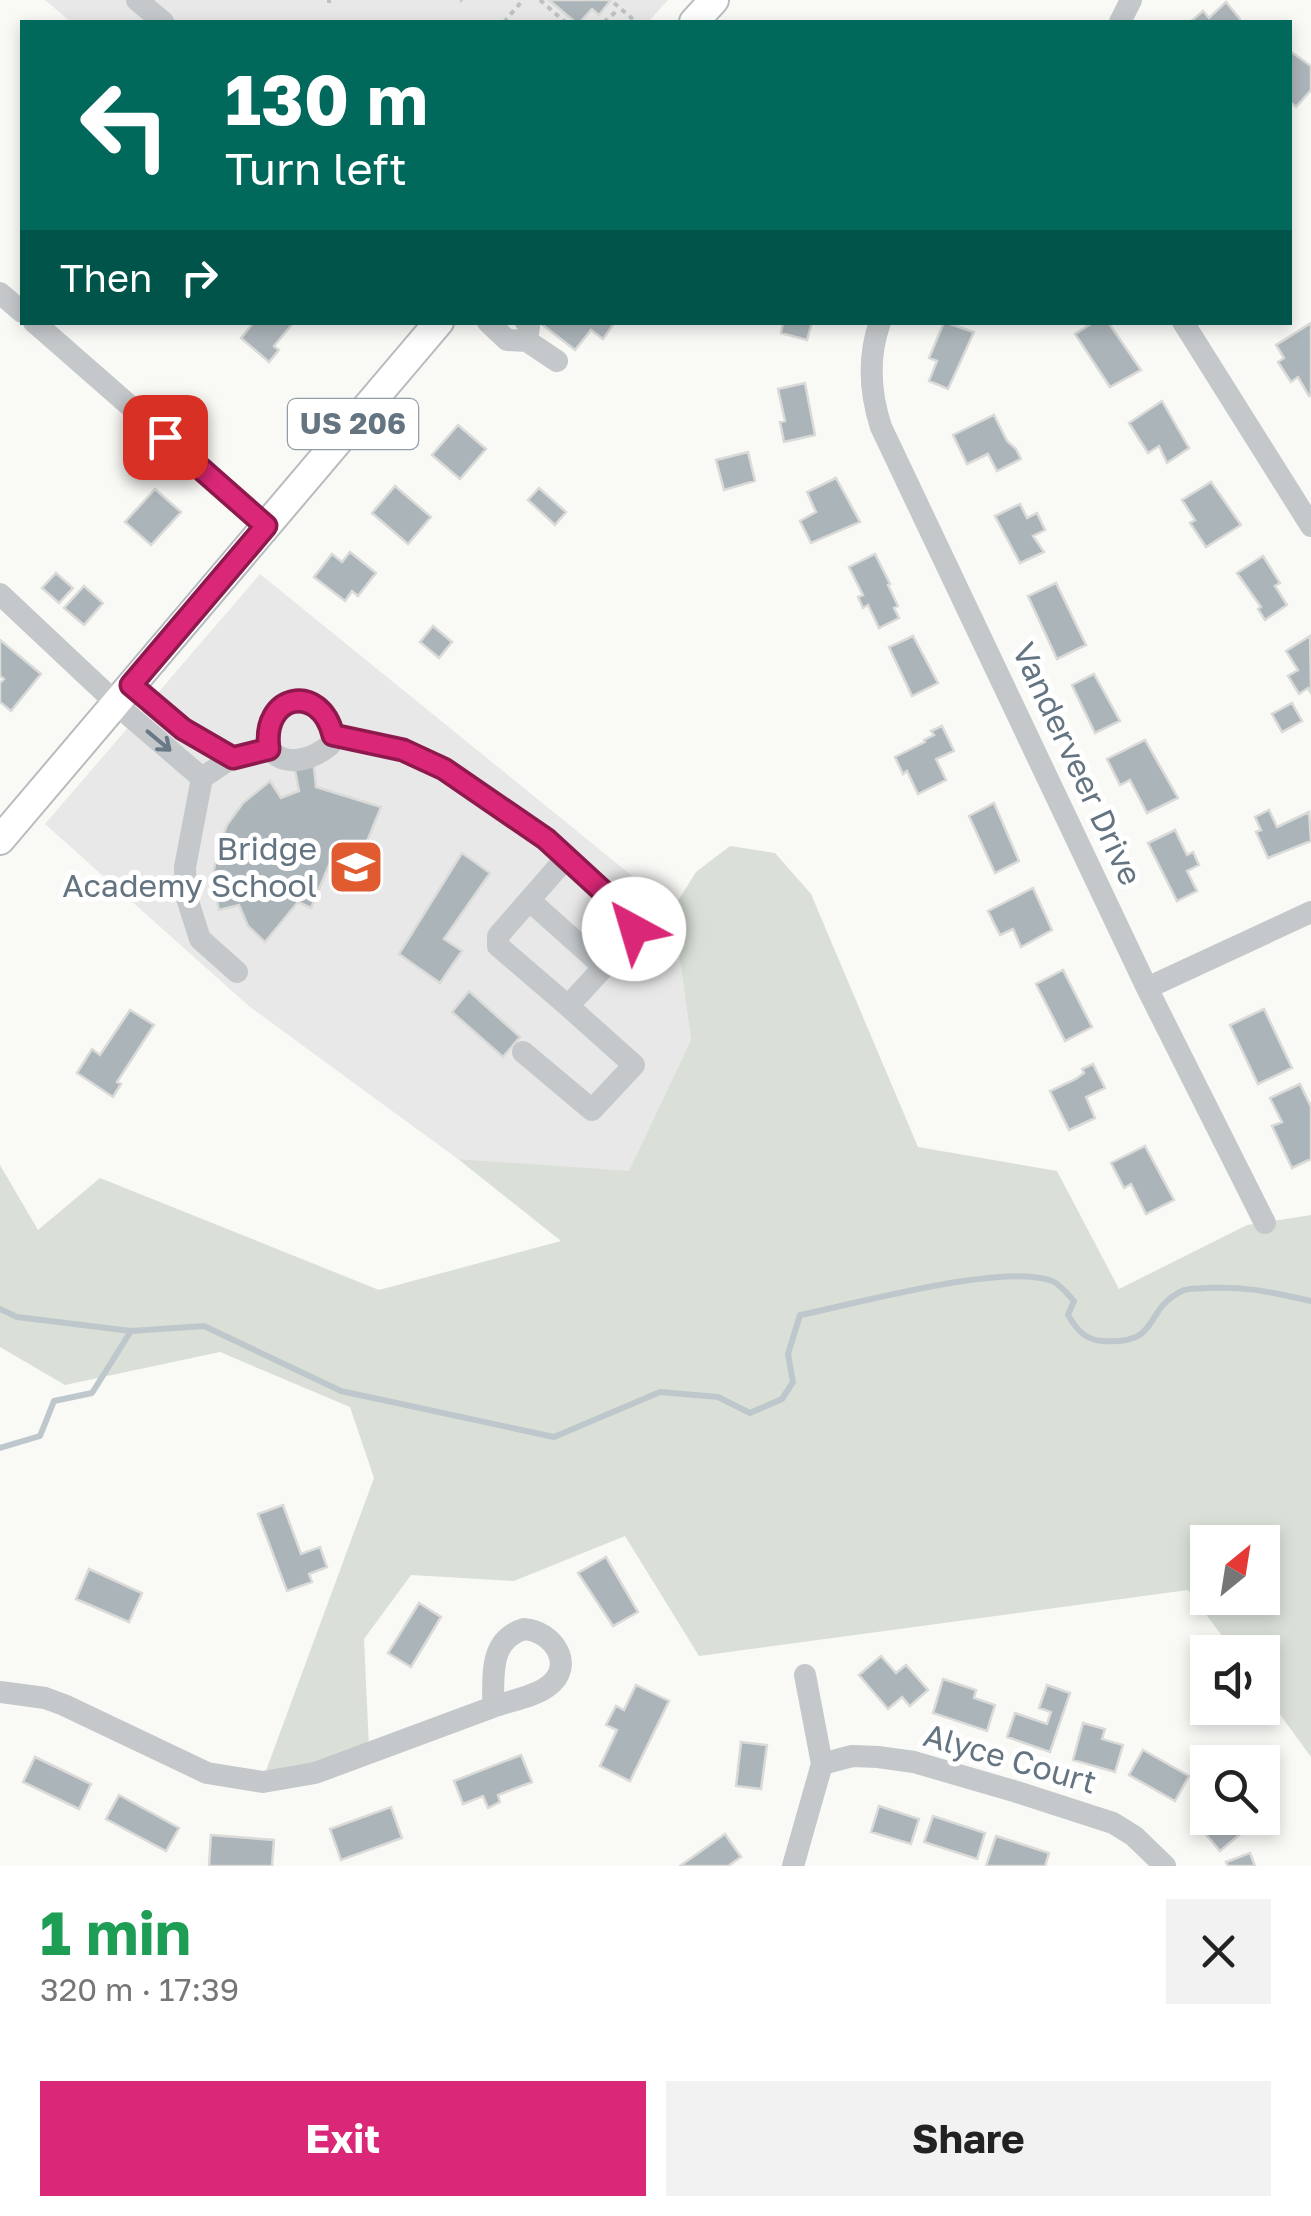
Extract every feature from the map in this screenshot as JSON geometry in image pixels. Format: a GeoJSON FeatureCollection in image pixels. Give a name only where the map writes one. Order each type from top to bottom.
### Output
{"type":"FeatureCollection","features":[{"type":"Feature","properties":{"kind":"main road"},"geometry":{"type":"LineString","coordinates":[[696,20],[714,0]]}},
{"type":"Feature","properties":{"kind":"main road","name":"US 206"},"geometry":{"type":"LineString","coordinates":[[0,840],[435,325]]}},
{"type":"Feature","properties":{"kind":"street"},"geometry":{"type":"LineString","coordinates":[[137,0],[161,20]]}},
{"type":"Feature","properties":{"kind":"street"},"geometry":{"type":"LineString","coordinates":[[0,292],[20,310]]}},
{"type":"Feature","properties":{"kind":"street"},"geometry":{"type":"LineString","coordinates":[[37,325],[266,526]]}},
{"type":"Feature","properties":{"kind":"street"},"geometry":{"type":"LineString","coordinates":[[491,325],[507,340],[526,332],[556,361]]}},
{"type":"Feature","properties":{"kind":"street","name":"Vanderveer Drive"},"geometry":{"type":"LineString","coordinates":[[879,325],[872,359],[872,390],[881,426],[1147,988],[1265,1222]]}},
{"type":"Feature","properties":{"kind":"street"},"geometry":{"type":"LineString","coordinates":[[1185,325],[1311,526]]}},
{"type":"Feature","properties":{"kind":"street"},"geometry":{"type":"LineString","coordinates":[[0,594],[124,694],[233,758]]}},
{"type":"Feature","properties":{"kind":"street"},"geometry":{"type":"LineString","coordinates":[[124,694],[202,778]]}},
{"type":"Feature","properties":{"kind":"street"},"geometry":{"type":"LineString","coordinates":[[294,701],[316,705],[324,712],[333,735],[330,745],[306,759],[284,759],[269,749],[269,720],[284,704],[294,701]]}},
{"type":"Feature","properties":{"kind":"street"},"geometry":{"type":"LineString","coordinates":[[333,735],[403,750],[444,769],[546,839],[632,918],[634,929],[628,941],[568,1006]]}},
{"type":"Feature","properties":{"kind":"street"},"geometry":{"type":"LineString","coordinates":[[237,972],[200,938],[186,895],[185,867],[202,778],[233,758],[269,749]]}},
{"type":"Feature","properties":{"kind":"street"},"geometry":{"type":"LineString","coordinates":[[523,1052],[592,1110],[634,1065],[498,946],[498,936],[566,858]]}},
{"type":"Feature","properties":{"kind":"street"},"geometry":{"type":"LineString","coordinates":[[529,900],[604,968]]}},
{"type":"Feature","properties":{"kind":"street"},"geometry":{"type":"LineString","coordinates":[[1147,988],[1311,912]]}},
{"type":"Feature","properties":{"kind":"street"},"geometry":{"type":"LineString","coordinates":[[792,1866],[822,1764],[805,1675]]}},
{"type":"Feature","properties":{"kind":"street"},"geometry":{"type":"LineString","coordinates":[[0,1692],[30,1695],[64,1705],[206,1773],[264,1782],[314,1773],[492,1708]]}},
{"type":"Feature","properties":{"kind":"street","name":"Alyce Court"},"geometry":{"type":"LineString","coordinates":[[822,1764],[852,1756],[878,1756],[914,1762],[1017,1792],[1112,1823],[1134,1836],[1165,1866]]}},
{"type":"Feature","properties":{"kind":"path"},"geometry":{"type":"LineString","coordinates":[[506,20],[523,0]]}},
{"type":"Feature","properties":{"kind":"path"},"geometry":{"type":"LineString","coordinates":[[540,0],[563,20]]}},
{"type":"Feature","properties":{"kind":"path"},"geometry":{"type":"LineString","coordinates":[[614,3],[634,20]]}},
{"type":"Feature","properties":{"kind":"path"},"geometry":{"type":"LineString","coordinates":[[606,20],[619,8]]}},
{"type":"Feature","properties":{"kind":"shaded area"},"geometry":{"type":"Polygon","coordinates":[[[45,0],[668,0],[650,20],[69,20],[45,0]]]}},
{"type":"Feature","properties":{"kind":"shaded area","name":"Bridge Academy School"},"geometry":{"type":"Polygon","coordinates":[[[260,574],[673,909],[691,1040],[629,1172],[458,1159],[250,1007],[45,824],[260,574]]]}},
{"type":"Feature","properties":{"kind":"shaded area"},"geometry":{"type":"Polygon","coordinates":[[[730,846],[775,853],[811,894],[918,1147],[1057,1171],[1119,1289],[1247,1225],[1311,1215],[1311,1757],[1280,1714],[1280,1635],[1221,1635],[1207,1615],[1280,1615],[1280,1525],[1190,1525],[1190,1593],[699,1656],[625,1536],[514,1581],[411,1575],[364,1639],[369,1748],[260,1787],[374,1478],[350,1407],[220,1352],[65,1385],[0,1347],[0,1165],[38,1230],[100,1178],[379,1290],[561,1241],[458,1159],[629,1171],[691,1040],[673,909],[696,872],[730,846]]]}},
{"type":"Feature","properties":{"kind":"building"},"geometry":{"type":"Polygon","coordinates":[[[549,0],[611,0],[599,15],[592,9],[582,20],[573,20],[549,0]]]}},
{"type":"Feature","properties":{"kind":"building"},"geometry":{"type":"Polygon","coordinates":[[[1226,2],[1240,20],[1192,20],[1203,11],[1209,18],[1226,2]]]}},
{"type":"Feature","properties":{"kind":"building"},"geometry":{"type":"Polygon","coordinates":[[[1292,52],[1311,66],[1311,90],[1296,107],[1292,104],[1292,52]]]}},
{"type":"Feature","properties":{"kind":"building"},"geometry":{"type":"Polygon","coordinates":[[[1311,323],[1309,396],[1298,377],[1291,382],[1278,362],[1284,358],[1276,345],[1311,323]]]}},
{"type":"Feature","properties":{"kind":"building"},"geometry":{"type":"Polygon","coordinates":[[[252,325],[292,325],[274,346],[279,350],[269,362],[241,338],[252,325]]]}},
{"type":"Feature","properties":{"kind":"building"},"geometry":{"type":"Polygon","coordinates":[[[543,325],[613,325],[603,339],[591,330],[575,350],[543,325]]]}},
{"type":"Feature","properties":{"kind":"building"},"geometry":{"type":"Polygon","coordinates":[[[782,325],[811,325],[807,340],[781,333],[782,325]]]}},
{"type":"Feature","properties":{"kind":"building"},"geometry":{"type":"Polygon","coordinates":[[[943,325],[974,332],[948,389],[929,381],[937,361],[929,358],[943,325]]]}},
{"type":"Feature","properties":{"kind":"building"},"geometry":{"type":"Polygon","coordinates":[[[1089,325],[1110,325],[1141,370],[1110,387],[1075,334],[1089,325]]]}},
{"type":"Feature","properties":{"kind":"building"},"geometry":{"type":"Polygon","coordinates":[[[805,383],[815,435],[784,442],[780,422],[785,421],[778,389],[805,383]]]}},
{"type":"Feature","properties":{"kind":"building"},"geometry":{"type":"Polygon","coordinates":[[[1162,401],[1189,448],[1167,463],[1159,446],[1148,453],[1129,423],[1162,401]]]}},
{"type":"Feature","properties":{"kind":"building"},"geometry":{"type":"Polygon","coordinates":[[[994,415],[1021,459],[997,471],[988,454],[967,464],[953,435],[994,415]]]}},
{"type":"Feature","properties":{"kind":"building"},"geometry":{"type":"Polygon","coordinates":[[[458,425],[486,449],[460,479],[432,455],[458,425]]]}},
{"type":"Feature","properties":{"kind":"building"},"geometry":{"type":"Polygon","coordinates":[[[748,452],[755,481],[724,490],[716,460],[748,452]]]}},
{"type":"Feature","properties":{"kind":"building"},"geometry":{"type":"Polygon","coordinates":[[[836,478],[860,522],[811,543],[800,521],[816,512],[807,492],[836,478]]]}},
{"type":"Feature","properties":{"kind":"building"},"geometry":{"type":"Polygon","coordinates":[[[1211,482],[1241,525],[1206,547],[1190,523],[1195,520],[1182,500],[1211,482]]]}},
{"type":"Feature","properties":{"kind":"building"},"geometry":{"type":"Polygon","coordinates":[[[395,486],[431,517],[408,544],[372,513],[395,486]]]}},
{"type":"Feature","properties":{"kind":"building"},"geometry":{"type":"Polygon","coordinates":[[[539,488],[566,512],[555,525],[528,500],[539,488]]]}},
{"type":"Feature","properties":{"kind":"building"},"geometry":{"type":"Polygon","coordinates":[[[155,489],[181,512],[151,545],[125,522],[155,489]]]}},
{"type":"Feature","properties":{"kind":"building"},"geometry":{"type":"Polygon","coordinates":[[[1020,504],[1027,518],[1037,513],[1045,530],[1033,536],[1044,552],[1020,563],[995,516],[1020,504]]]}},
{"type":"Feature","properties":{"kind":"building"},"geometry":{"type":"Polygon","coordinates":[[[350,552],[376,573],[358,596],[352,591],[345,601],[314,577],[332,554],[342,562],[350,552]]]}},
{"type":"Feature","properties":{"kind":"building"},"geometry":{"type":"Polygon","coordinates":[[[875,554],[890,584],[899,618],[879,628],[868,605],[863,608],[858,597],[863,595],[849,567],[875,554]]]}},
{"type":"Feature","properties":{"kind":"building"},"geometry":{"type":"Polygon","coordinates":[[[1263,556],[1280,583],[1275,586],[1287,605],[1265,620],[1258,609],[1261,607],[1237,573],[1263,556]]]}},
{"type":"Feature","properties":{"kind":"building"},"geometry":{"type":"Polygon","coordinates":[[[56,573],[73,588],[59,603],[42,588],[56,573]]]}},
{"type":"Feature","properties":{"kind":"building"},"geometry":{"type":"Polygon","coordinates":[[[1056,583],[1086,645],[1057,659],[1028,596],[1056,583]]]}},
{"type":"Feature","properties":{"kind":"building"},"geometry":{"type":"Polygon","coordinates":[[[84,586],[103,603],[84,625],[64,608],[84,586]]]}},
{"type":"Feature","properties":{"kind":"building"},"geometry":{"type":"Polygon","coordinates":[[[433,626],[452,642],[439,658],[420,642],[433,626]]]}},
{"type":"Feature","properties":{"kind":"building"},"geometry":{"type":"Polygon","coordinates":[[[913,636],[938,683],[912,696],[889,647],[913,636]]]}},
{"type":"Feature","properties":{"kind":"building"},"geometry":{"type":"Polygon","coordinates":[[[1310,636],[1311,693],[1308,688],[1299,694],[1288,676],[1298,670],[1286,651],[1310,636]]]}},
{"type":"Feature","properties":{"kind":"building"},"geometry":{"type":"Polygon","coordinates":[[[0,640],[41,674],[11,711],[0,702],[0,683],[4,679],[0,676],[0,640]]]}},
{"type":"Feature","properties":{"kind":"building"},"geometry":{"type":"Polygon","coordinates":[[[1094,674],[1120,721],[1095,733],[1072,685],[1094,674]]]}},
{"type":"Feature","properties":{"kind":"building"},"geometry":{"type":"Polygon","coordinates":[[[1292,703],[1302,721],[1282,732],[1272,714],[1292,703]]]}},
{"type":"Feature","properties":{"kind":"building"},"geometry":{"type":"Polygon","coordinates":[[[942,726],[954,751],[936,759],[946,780],[918,794],[895,757],[925,742],[934,735],[931,731],[942,726]]]}},
{"type":"Feature","properties":{"kind":"building"},"geometry":{"type":"Polygon","coordinates":[[[1145,740],[1178,798],[1147,813],[1130,780],[1120,785],[1107,759],[1145,740]]]}},
{"type":"Feature","properties":{"kind":"building"},"geometry":{"type":"Polygon","coordinates":[[[313,757],[316,787],[381,807],[359,861],[335,851],[311,908],[298,902],[265,942],[248,926],[239,905],[219,910],[212,879],[218,849],[227,825],[243,803],[270,781],[281,798],[299,791],[293,760],[313,757]]]}},
{"type":"Feature","properties":{"kind":"building"},"geometry":{"type":"Polygon","coordinates":[[[994,803],[1019,861],[995,873],[969,816],[994,803]]]}},
{"type":"Feature","properties":{"kind":"building"},"geometry":{"type":"Polygon","coordinates":[[[1269,810],[1277,827],[1309,812],[1311,841],[1268,858],[1256,832],[1261,830],[1255,817],[1269,810]]]}},
{"type":"Feature","properties":{"kind":"building"},"geometry":{"type":"Polygon","coordinates":[[[1175,830],[1187,855],[1193,852],[1199,865],[1187,871],[1197,891],[1177,901],[1148,843],[1175,830]]]}},
{"type":"Feature","properties":{"kind":"building"},"geometry":{"type":"Polygon","coordinates":[[[462,853],[490,873],[444,939],[462,951],[440,983],[399,954],[462,853]]]}},
{"type":"Feature","properties":{"kind":"building"},"geometry":{"type":"Polygon","coordinates":[[[1033,888],[1052,930],[1021,947],[1013,929],[1000,935],[988,911],[1033,888]]]}},
{"type":"Feature","properties":{"kind":"building"},"geometry":{"type":"Polygon","coordinates":[[[1063,970],[1092,1027],[1065,1041],[1036,984],[1063,970]]]}},
{"type":"Feature","properties":{"kind":"building"},"geometry":{"type":"Polygon","coordinates":[[[469,991],[520,1037],[503,1057],[452,1012],[469,991]]]}},
{"type":"Feature","properties":{"kind":"building"},"geometry":{"type":"Polygon","coordinates":[[[1264,1009],[1292,1068],[1258,1084],[1230,1025],[1264,1009]]]}},
{"type":"Feature","properties":{"kind":"building"},"geometry":{"type":"Polygon","coordinates":[[[130,1010],[154,1025],[117,1082],[121,1084],[113,1097],[77,1073],[92,1049],[100,1055],[130,1010]]]}},
{"type":"Feature","properties":{"kind":"building"},"geometry":{"type":"Polygon","coordinates":[[[1093,1064],[1105,1088],[1086,1097],[1095,1118],[1069,1130],[1050,1091],[1076,1079],[1084,1073],[1082,1069],[1093,1064]]]}},
{"type":"Feature","properties":{"kind":"building"},"geometry":{"type":"Polygon","coordinates":[[[1300,1084],[1311,1107],[1311,1159],[1292,1168],[1272,1126],[1282,1122],[1270,1098],[1300,1084]]]}},
{"type":"Feature","properties":{"kind":"building"},"geometry":{"type":"Polygon","coordinates":[[[1145,1146],[1174,1200],[1146,1214],[1131,1184],[1124,1188],[1111,1163],[1145,1146]]]}},
{"type":"Feature","properties":{"kind":"building"},"geometry":{"type":"Polygon","coordinates":[[[283,1505],[301,1554],[320,1547],[327,1567],[309,1574],[312,1582],[287,1591],[258,1514],[283,1505]]]}},
{"type":"Feature","properties":{"kind":"building"},"geometry":{"type":"Polygon","coordinates":[[[606,1557],[638,1612],[613,1626],[578,1573],[606,1557]]]}},
{"type":"Feature","properties":{"kind":"building"},"geometry":{"type":"Polygon","coordinates":[[[89,1569],[142,1593],[129,1622],[76,1599],[89,1569]]]}},
{"type":"Feature","properties":{"kind":"building"},"geometry":{"type":"Polygon","coordinates":[[[419,1603],[441,1617],[411,1667],[388,1653],[419,1603]]]}},
{"type":"Feature","properties":{"kind":"building"},"geometry":{"type":"Polygon","coordinates":[[[881,1656],[896,1673],[906,1665],[928,1690],[910,1706],[902,1697],[888,1709],[859,1675],[881,1656]]]}},
{"type":"Feature","properties":{"kind":"building"},"geometry":{"type":"Polygon","coordinates":[[[943,1679],[976,1690],[974,1698],[995,1705],[987,1731],[933,1713],[943,1679]]]}},
{"type":"Feature","properties":{"kind":"building"},"geometry":{"type":"Polygon","coordinates":[[[636,1685],[669,1701],[630,1781],[600,1766],[617,1730],[606,1725],[616,1706],[624,1710],[636,1685]]]}},
{"type":"Feature","properties":{"kind":"building"},"geometry":{"type":"Polygon","coordinates":[[[1047,1685],[1070,1693],[1050,1752],[1007,1737],[1015,1713],[1047,1724],[1051,1712],[1039,1708],[1047,1685]]]}},
{"type":"Feature","properties":{"kind":"building"},"geometry":{"type":"Polygon","coordinates":[[[1083,1723],[1105,1729],[1102,1739],[1123,1745],[1115,1772],[1073,1760],[1083,1723]]]}},
{"type":"Feature","properties":{"kind":"building"},"geometry":{"type":"Polygon","coordinates":[[[741,1742],[767,1745],[761,1789],[736,1786],[741,1742]]]}},
{"type":"Feature","properties":{"kind":"building"},"geometry":{"type":"Polygon","coordinates":[[[1143,1750],[1189,1776],[1175,1801],[1129,1775],[1143,1750]]]}},
{"type":"Feature","properties":{"kind":"building"},"geometry":{"type":"Polygon","coordinates":[[[521,1755],[532,1782],[498,1795],[500,1802],[488,1808],[483,1796],[463,1804],[454,1781],[521,1755]]]}},
{"type":"Feature","properties":{"kind":"building"},"geometry":{"type":"Polygon","coordinates":[[[35,1757],[91,1784],[79,1809],[23,1782],[35,1757]]]}},
{"type":"Feature","properties":{"kind":"building"},"geometry":{"type":"Polygon","coordinates":[[[119,1795],[179,1828],[166,1851],[106,1819],[119,1795]]]}},
{"type":"Feature","properties":{"kind":"building"},"geometry":{"type":"Polygon","coordinates":[[[879,1806],[919,1819],[911,1844],[871,1832],[879,1806]]]}},
{"type":"Feature","properties":{"kind":"building"},"geometry":{"type":"Polygon","coordinates":[[[391,1807],[402,1838],[341,1860],[330,1829],[391,1807]]]}},
{"type":"Feature","properties":{"kind":"building"},"geometry":{"type":"Polygon","coordinates":[[[933,1816],[985,1833],[977,1859],[924,1842],[933,1816]]]}},
{"type":"Feature","properties":{"kind":"building"},"geometry":{"type":"Polygon","coordinates":[[[725,1834],[741,1857],[728,1866],[680,1866],[725,1834]]]}},
{"type":"Feature","properties":{"kind":"building"},"geometry":{"type":"Polygon","coordinates":[[[211,1835],[274,1840],[272,1866],[209,1866],[211,1835]]]}},
{"type":"Feature","properties":{"kind":"building"},"geometry":{"type":"Polygon","coordinates":[[[1206,1835],[1239,1835],[1220,1851],[1206,1835]]]}},
{"type":"Feature","properties":{"kind":"building"},"geometry":{"type":"Polygon","coordinates":[[[996,1836],[1049,1853],[1045,1866],[986,1866],[996,1836]]]}},
{"type":"Feature","properties":{"kind":"building"},"geometry":{"type":"Polygon","coordinates":[[[1250,1853],[1255,1866],[1228,1866],[1226,1862],[1250,1853]]]}},
{"type":"Feature","properties":{"kind":"waterway"},"geometry":{"type":"LineString","coordinates":[[0,1309],[17,1317],[131,1331],[204,1326],[341,1391],[554,1437],[660,1392],[718,1397],[750,1413],[782,1399],[793,1382],[788,1354],[800,1315],[929,1287],[1001,1277],[1052,1281],[1074,1301],[1068,1315],[1078,1330],[1091,1339],[1103,1341],[1135,1338],[1150,1325],[1161,1307],[1187,1289],[1246,1289],[1311,1301]]}},
{"type":"Feature","properties":{"kind":"waterway"},"geometry":{"type":"LineString","coordinates":[[0,1448],[40,1436],[54,1401],[92,1393],[131,1331]]}},
{"type":"Feature","properties":{"kind":"place","name":"Bridge Academy School"},"geometry":{"type":"Point","coordinates":[356,867]}},
{"type":"Feature","properties":{"kind":"route"},"geometry":{"type":"LineString","coordinates":[[165,437],[266,526],[131,685],[183,729],[233,758],[269,749],[269,720],[284,704],[294,701],[316,705],[330,722],[333,735],[403,750],[444,769],[546,839],[632,918],[634,929]]}}]}
